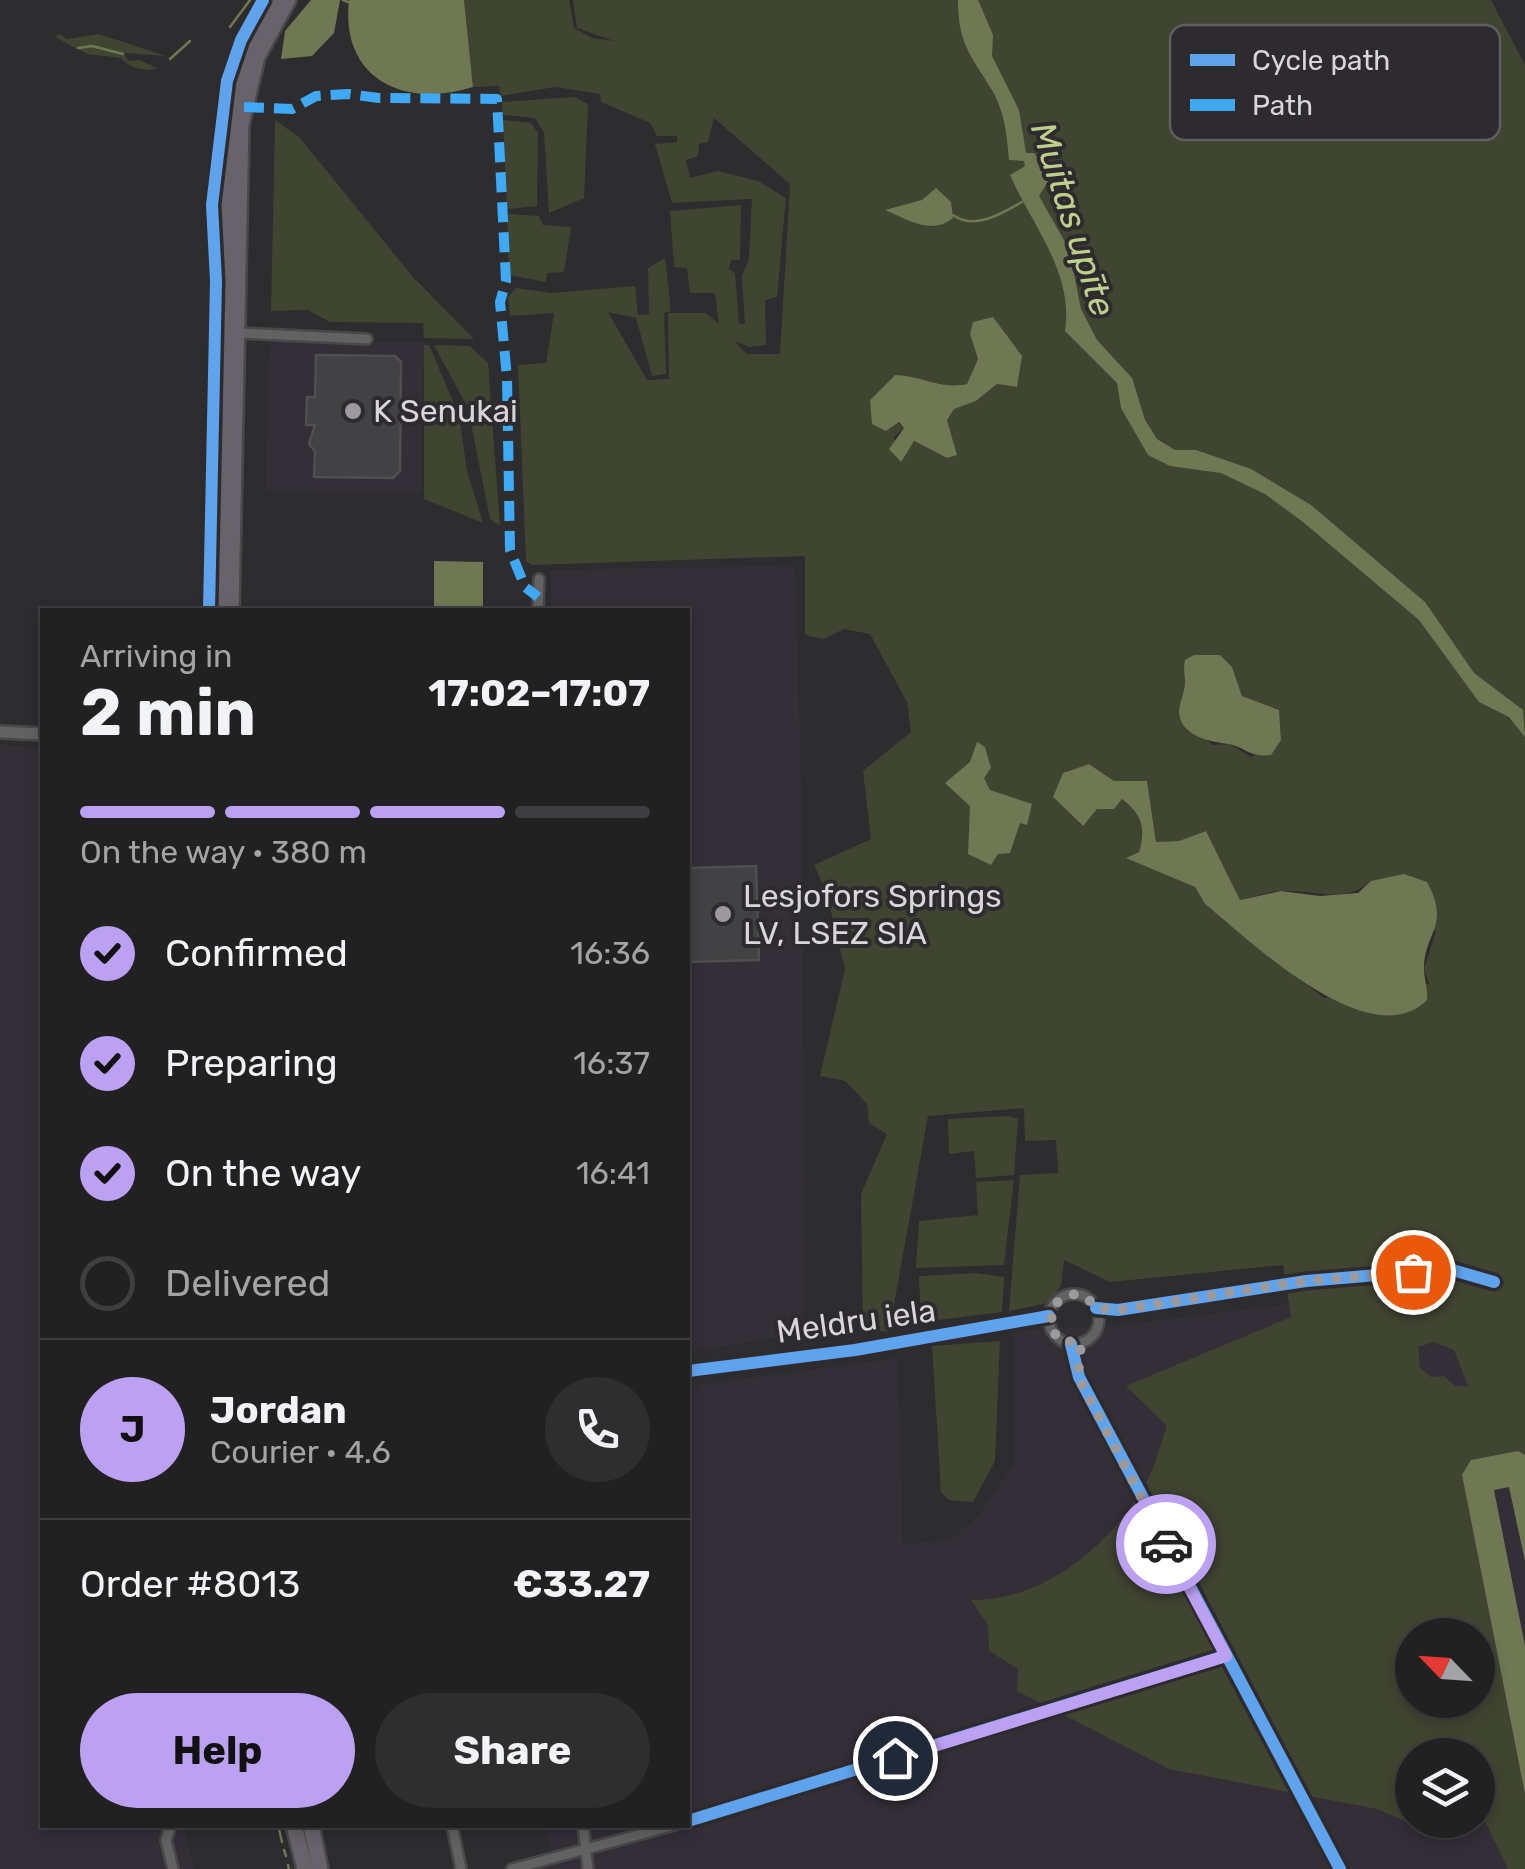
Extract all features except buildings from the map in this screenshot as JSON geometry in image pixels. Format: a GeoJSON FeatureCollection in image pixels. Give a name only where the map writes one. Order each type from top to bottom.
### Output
{"type":"FeatureCollection","features":[{"type":"Feature","properties":{"kind":"highway"},"geometry":{"type":"LineString","coordinates":[[217,608],[229,113],[240,66],[273,0]]}},
{"type":"Feature","properties":{"kind":"highway"},"geometry":{"type":"LineString","coordinates":[[232,608],[244,108],[257,57],[288,0]]}},
{"type":"Feature","properties":{"kind":"highway"},"geometry":{"type":"LineString","coordinates":[[295,1828],[304,1869]]}},
{"type":"Feature","properties":{"kind":"highway"},"geometry":{"type":"LineString","coordinates":[[311,1828],[320,1869]]}},
{"type":"Feature","properties":{"kind":"main road"},"geometry":{"type":"LineString","coordinates":[[0,732],[40,734]]}},
{"type":"Feature","properties":{"kind":"street"},"geometry":{"type":"LineString","coordinates":[[238,333],[367,338]]}},
{"type":"Feature","properties":{"kind":"street"},"geometry":{"type":"LineString","coordinates":[[538,608],[539,579]]}},
{"type":"Feature","properties":{"kind":"street"},"geometry":{"type":"LineString","coordinates":[[1097,1313],[1306,1281],[1449,1269],[1494,1282]]}},
{"type":"Feature","properties":{"kind":"street"},"geometry":{"type":"LineString","coordinates":[[1067,1295],[1082,1296],[1097,1313],[1094,1334],[1076,1343],[1059,1340],[1050,1321],[1054,1304],[1067,1295]]}},
{"type":"Feature","properties":{"kind":"street","name":"Meldru iela"},"geometry":{"type":"LineString","coordinates":[[690,1371],[1050,1321]]}},
{"type":"Feature","properties":{"kind":"street"},"geometry":{"type":"LineString","coordinates":[[1076,1343],[1078,1377],[1340,1869]]}},
{"type":"Feature","properties":{"kind":"street"},"geometry":{"type":"LineString","coordinates":[[690,1820],[1226,1656]]}},
{"type":"Feature","properties":{"kind":"street"},"geometry":{"type":"LineString","coordinates":[[170,1828],[166,1840],[172,1869]]}},
{"type":"Feature","properties":{"kind":"street"},"geometry":{"type":"LineString","coordinates":[[453,1828],[461,1869]]}},
{"type":"Feature","properties":{"kind":"street"},"geometry":{"type":"LineString","coordinates":[[583,1828],[588,1869]]}},
{"type":"Feature","properties":{"kind":"street"},"geometry":{"type":"LineString","coordinates":[[512,1869],[664,1828]]}},
{"type":"Feature","properties":{"kind":"shaded area"},"geometry":{"type":"Polygon","coordinates":[[[311,0],[340,0],[334,33],[312,56],[281,59],[285,31],[311,0]]]}},
{"type":"Feature","properties":{"kind":"shaded area"},"geometry":{"type":"Polygon","coordinates":[[[349,0],[464,0],[473,87],[423,94],[382,81],[366,68],[355,50],[349,27],[349,0]]]}},
{"type":"Feature","properties":{"kind":"shaded area"},"geometry":{"type":"Polygon","coordinates":[[[464,0],[569,0],[574,28],[592,38],[614,41],[577,28],[573,0],[1491,0],[1525,65],[1525,1455],[1518,1451],[1462,1476],[1490,1618],[1395,1618],[1395,1718],[1495,1718],[1495,1643],[1525,1794],[1525,1869],[1508,1869],[1493,1838],[1495,1738],[1395,1738],[1395,1817],[1377,1809],[1169,1769],[1017,1691],[1018,1669],[989,1651],[988,1625],[971,1600],[1024,1591],[1072,1566],[1113,1529],[1145,1485],[1167,1426],[1126,1386],[1291,1317],[1283,1265],[1110,1282],[1064,1260],[1061,1286],[1048,1303],[1009,1311],[1020,1175],[1058,1173],[1056,1140],[1025,1141],[1024,1108],[928,1116],[889,1332],[863,1329],[861,1194],[887,1134],[869,1123],[867,1104],[845,1081],[820,1076],[845,969],[826,891],[814,865],[871,839],[863,771],[911,732],[907,702],[870,634],[844,629],[823,639],[805,635],[805,556],[532,565],[526,561],[518,365],[546,363],[554,313],[510,316],[508,297],[516,288],[552,293],[635,286],[638,315],[649,314],[648,268],[665,258],[671,311],[664,313],[666,374],[652,376],[636,318],[608,312],[647,380],[669,379],[668,313],[706,313],[719,324],[715,293],[690,293],[687,268],[674,267],[670,211],[741,205],[740,260],[731,260],[729,269],[735,273],[739,324],[745,324],[742,276],[749,259],[752,199],[672,203],[655,144],[677,142],[677,136],[657,136],[650,123],[601,102],[600,94],[555,87],[501,96],[499,86],[473,87],[464,0]],[[714,118],[708,142],[699,144],[698,156],[686,160],[690,178],[718,171],[758,181],[786,198],[777,297],[765,300],[766,345],[749,347],[734,341],[747,354],[780,354],[790,184],[714,118]],[[970,334],[978,359],[967,384],[948,385],[895,375],[870,400],[904,428],[894,437],[900,461],[913,441],[947,458],[957,455],[947,420],[954,408],[976,401],[997,384],[1016,387],[970,334]],[[1232,667],[1186,680],[1180,713],[1212,745],[1230,744],[1251,757],[1281,740],[1279,710],[1242,696],[1232,667]],[[1089,764],[1063,773],[1053,797],[1082,826],[1097,809],[1114,809],[1122,799],[1138,816],[1142,829],[1139,852],[1128,857],[1195,887],[1205,904],[1324,998],[1429,984],[1424,968],[1436,932],[1371,881],[1349,893],[1279,891],[1240,900],[1206,831],[1179,841],[1156,842],[1147,781],[1114,781],[1089,764]],[[1434,1342],[1418,1347],[1420,1368],[1431,1377],[1444,1376],[1455,1386],[1468,1386],[1454,1350],[1434,1342]]]}},
{"type":"Feature","properties":{"kind":"shaded area"},"geometry":{"type":"Polygon","coordinates":[[[958,0],[978,0],[993,35],[992,56],[1019,110],[1026,153],[1034,153],[1052,175],[1039,196],[1069,249],[1081,309],[1097,340],[1132,378],[1145,420],[1157,439],[1175,450],[1196,450],[1251,469],[1311,505],[1425,602],[1474,673],[1523,710],[1525,737],[1509,717],[1479,702],[1419,620],[1303,522],[1265,494],[1221,473],[1170,466],[1148,455],[1121,408],[1117,383],[1065,331],[1066,310],[1057,269],[1010,175],[1025,166],[1024,161],[1009,160],[1000,108],[964,40],[958,0]]]}},
{"type":"Feature","properties":{"kind":"shaded area"},"geometry":{"type":"Polygon","coordinates":[[[59,34],[67,39],[99,34],[166,56],[124,53],[128,61],[140,60],[158,69],[138,68],[121,58],[87,54],[55,37],[59,34]]]}},
{"type":"Feature","properties":{"kind":"shaded area"},"geometry":{"type":"Polygon","coordinates":[[[575,97],[588,104],[584,198],[549,213],[544,133],[535,118],[503,115],[502,102],[575,97]]]}},
{"type":"Feature","properties":{"kind":"shaded area"},"geometry":{"type":"Polygon","coordinates":[[[275,120],[300,138],[412,276],[474,339],[424,338],[423,323],[330,322],[308,310],[271,311],[275,120]]]}},
{"type":"Feature","properties":{"kind":"shaded area"},"geometry":{"type":"Polygon","coordinates":[[[503,120],[531,123],[538,133],[537,206],[507,209],[503,120]]]}},
{"type":"Feature","properties":{"kind":"shaded area"},"geometry":{"type":"Polygon","coordinates":[[[936,188],[951,202],[953,218],[945,223],[928,226],[885,210],[922,200],[936,188]]]}},
{"type":"Feature","properties":{"kind":"shaded area"},"geometry":{"type":"Polygon","coordinates":[[[507,214],[539,216],[543,225],[571,227],[564,272],[547,273],[546,282],[509,275],[507,214]]]}},
{"type":"Feature","properties":{"kind":"shaded area"},"geometry":{"type":"Polygon","coordinates":[[[993,317],[1022,356],[1017,387],[997,384],[976,401],[954,409],[947,420],[957,455],[947,458],[914,441],[901,462],[889,449],[904,428],[899,422],[886,431],[872,424],[870,400],[895,375],[948,385],[967,384],[978,359],[970,334],[973,322],[993,317]]]}},
{"type":"Feature","properties":{"kind":"shaded area"},"geometry":{"type":"Polygon","coordinates":[[[269,340],[424,342],[421,494],[266,491],[269,340]]]}},
{"type":"Feature","properties":{"kind":"shaded area"},"geometry":{"type":"Polygon","coordinates":[[[424,345],[429,345],[459,415],[467,471],[483,523],[424,499],[424,345]]]}},
{"type":"Feature","properties":{"kind":"shaded area"},"geometry":{"type":"Polygon","coordinates":[[[434,345],[470,346],[488,363],[500,526],[490,519],[468,408],[434,345]]]}},
{"type":"Feature","properties":{"kind":"shaded area"},"geometry":{"type":"Polygon","coordinates":[[[434,561],[483,562],[483,608],[434,608],[434,561]]]}},
{"type":"Feature","properties":{"kind":"shaded area"},"geometry":{"type":"Polygon","coordinates":[[[795,565],[803,840],[804,1333],[690,1352],[690,608],[551,608],[550,570],[795,565]]]}},
{"type":"Feature","properties":{"kind":"shaded area"},"geometry":{"type":"Polygon","coordinates":[[[1194,655],[1220,655],[1232,667],[1242,696],[1279,710],[1281,740],[1271,755],[1257,755],[1206,739],[1185,727],[1179,713],[1185,686],[1184,663],[1194,655]]]}},
{"type":"Feature","properties":{"kind":"shaded area"},"geometry":{"type":"Polygon","coordinates":[[[977,742],[985,747],[991,768],[984,778],[990,790],[1032,804],[1027,825],[1020,823],[1010,853],[998,854],[991,865],[968,854],[970,806],[945,783],[970,762],[977,742]]]}},
{"type":"Feature","properties":{"kind":"shaded area"},"geometry":{"type":"Polygon","coordinates":[[[0,744],[40,748],[40,1828],[184,1828],[194,1869],[0,1869],[0,744]]]}},
{"type":"Feature","properties":{"kind":"shaded area"},"geometry":{"type":"Polygon","coordinates":[[[1089,764],[1114,781],[1147,781],[1156,842],[1179,841],[1206,831],[1240,900],[1281,891],[1320,896],[1358,893],[1371,881],[1404,874],[1427,882],[1437,919],[1425,956],[1427,1000],[1403,1014],[1374,1014],[1343,1004],[1280,965],[1205,904],[1195,887],[1126,858],[1139,852],[1142,836],[1138,816],[1122,799],[1114,809],[1097,809],[1083,826],[1053,797],[1063,773],[1089,764]]]}},
{"type":"Feature","properties":{"kind":"shaded area"},"geometry":{"type":"Polygon","coordinates":[[[948,1119],[1018,1119],[1014,1175],[976,1178],[974,1151],[949,1154],[948,1119]]]}},
{"type":"Feature","properties":{"kind":"shaded area"},"geometry":{"type":"Polygon","coordinates":[[[1014,1180],[1004,1265],[916,1268],[919,1221],[978,1215],[976,1182],[1014,1180]]]}},
{"type":"Feature","properties":{"kind":"shaded area"},"geometry":{"type":"Polygon","coordinates":[[[976,1273],[1004,1277],[1002,1312],[921,1322],[919,1276],[976,1273]]]}},
{"type":"Feature","properties":{"kind":"shaded area"},"geometry":{"type":"Polygon","coordinates":[[[1525,1274],[1525,1869],[540,1869],[551,1866],[547,1828],[690,1828],[690,1386],[898,1358],[903,1544],[952,1539],[981,1512],[1014,1463],[1013,1330],[1120,1325],[1525,1274]]]}},
{"type":"Feature","properties":{"kind":"shaded area"},"geometry":{"type":"Polygon","coordinates":[[[1000,1341],[995,1461],[973,1502],[949,1500],[941,1492],[932,1346],[1000,1341]]]}},
{"type":"Feature","properties":{"kind":"shaded area"},"geometry":{"type":"Polygon","coordinates":[[[1518,1451],[1525,1455],[1525,1561],[1509,1487],[1494,1490],[1525,1646],[1525,1794],[1495,1642],[1495,1618],[1490,1618],[1462,1475],[1471,1460],[1518,1451]]]}},
{"type":"Feature","properties":{"kind":"waterway"},"geometry":{"type":"LineString","coordinates":[[230,27],[250,0]]}},
{"type":"Feature","properties":{"kind":"waterway"},"geometry":{"type":"LineString","coordinates":[[343,0],[348,2]]}},
{"type":"Feature","properties":{"kind":"waterway","name":"Muitas upīte"},"geometry":{"type":"LineString","coordinates":[[170,59],[190,41]]}},
{"type":"Feature","properties":{"kind":"waterway","name":"Muitas upīte"},"geometry":{"type":"LineString","coordinates":[[78,48],[92,46],[123,54]]}},
{"type":"Feature","properties":{"kind":"waterway"},"geometry":{"type":"LineString","coordinates":[[953,215],[979,221],[1022,202]]}},
{"type":"Feature","properties":{"kind":"waterway"},"geometry":{"type":"LineString","coordinates":[[279,1828],[282,1842]]}},
{"type":"Feature","properties":{"kind":"waterway"},"geometry":{"type":"LineString","coordinates":[[284,1850],[286,1856]]}},
{"type":"Feature","properties":{"kind":"waterway"},"geometry":{"type":"LineString","coordinates":[[288,1865],[289,1869]]}},
{"type":"Feature","properties":{"kind":"marked path"},"geometry":{"type":"LineString","coordinates":[[244,107],[292,109],[316,96],[348,94],[497,99],[506,281],[500,302],[507,378],[510,550],[525,587],[538,597]]}},
{"type":"Feature","properties":{"kind":"cycle path"},"geometry":{"type":"LineString","coordinates":[[209,608],[216,281],[212,205],[227,81],[241,40],[263,0]]}},
{"type":"Feature","properties":{"kind":"cycle path"},"geometry":{"type":"LineString","coordinates":[[1096,1308],[1118,1310],[1306,1281],[1449,1269],[1494,1282]]}},
{"type":"Feature","properties":{"kind":"cycle path"},"geometry":{"type":"LineString","coordinates":[[690,1371],[855,1350],[1049,1316]]}},
{"type":"Feature","properties":{"kind":"cycle path"},"geometry":{"type":"LineString","coordinates":[[1071,1344],[1079,1377],[1340,1869]]}},
{"type":"Feature","properties":{"kind":"cycle path"},"geometry":{"type":"LineString","coordinates":[[690,1820],[1225,1656]]}},
{"type":"Feature","properties":{"kind":"way so far"},"geometry":{"type":"LineString","coordinates":[[1166,1544],[1078,1377],[1081,1343],[1066,1343],[1053,1334],[1049,1316],[1054,1304],[1075,1294],[1096,1308],[1118,1310],[1306,1281],[1413,1272]]}},
{"type":"Feature","properties":{"kind":"place","name":"K Senukai"},"geometry":{"type":"Point","coordinates":[353,411]}},
{"type":"Feature","properties":{"kind":"place","name":"Lesjofors Springs LV, LSEZ SIA"},"geometry":{"type":"Point","coordinates":[723,914]}},
{"type":"Feature","properties":{"kind":"route"},"geometry":{"type":"LineString","coordinates":[[895,1758],[1226,1656],[1166,1544]]}}]}
